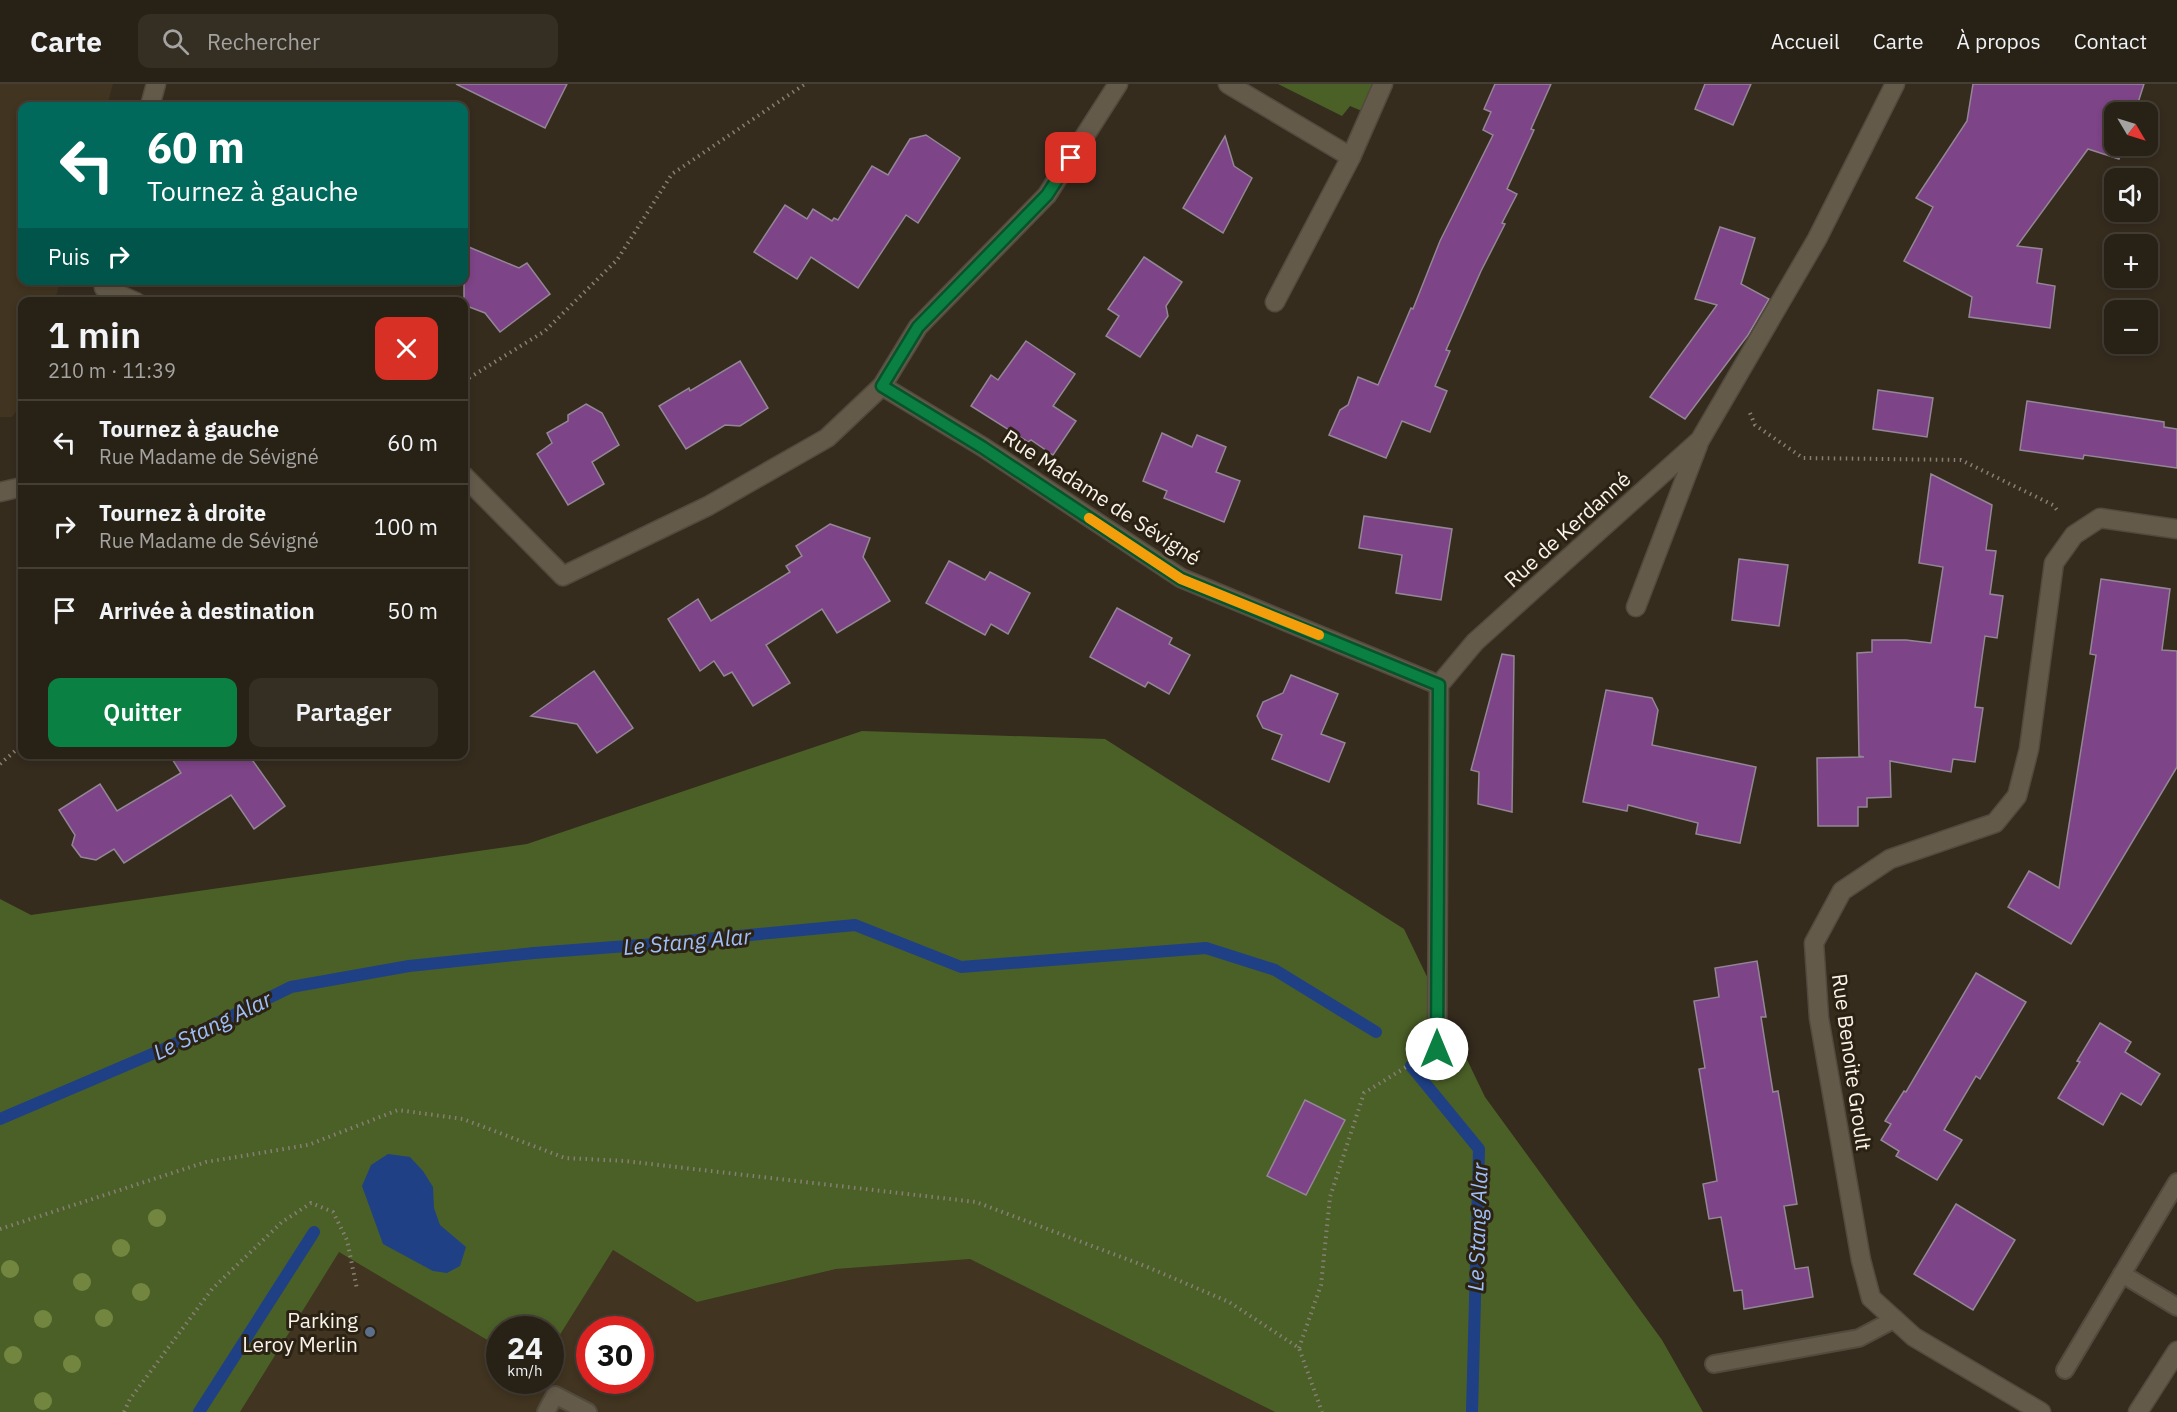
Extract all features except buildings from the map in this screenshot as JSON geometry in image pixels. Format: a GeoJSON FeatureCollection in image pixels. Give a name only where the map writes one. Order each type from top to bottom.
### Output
{"type":"FeatureCollection","features":[{"type":"Feature","properties":{"kind":"street"},"geometry":{"type":"LineString","coordinates":[[151,102],[156,84]]}},
{"type":"Feature","properties":{"kind":"street"},"geometry":{"type":"LineString","coordinates":[[468,480],[563,576],[708,506],[827,438],[882,386],[918,327],[1047,195],[1118,84]]}},
{"type":"Feature","properties":{"kind":"street"},"geometry":{"type":"LineString","coordinates":[[1228,84],[1351,157]]}},
{"type":"Feature","properties":{"kind":"street"},"geometry":{"type":"LineString","coordinates":[[1275,302],[1351,157],[1383,84]]}},
{"type":"Feature","properties":{"kind":"street","name":"Rue de Kerdanné"},"geometry":{"type":"LineString","coordinates":[[1439,685],[1474,642],[1700,440],[1817,239],[1894,84]]}},
{"type":"Feature","properties":{"kind":"street"},"geometry":{"type":"LineString","coordinates":[[104,290],[122,297]]}},
{"type":"Feature","properties":{"kind":"street","name":"Rue Madame de Sévigné"},"geometry":{"type":"LineString","coordinates":[[882,386],[982,447],[1181,579],[1439,685]]}},
{"type":"Feature","properties":{"kind":"street"},"geometry":{"type":"LineString","coordinates":[[1636,607],[1700,440]]}},
{"type":"Feature","properties":{"kind":"street"},"geometry":{"type":"LineString","coordinates":[[0,492],[18,488]]}},
{"type":"Feature","properties":{"kind":"street","name":"Rue Benoite Groult"},"geometry":{"type":"LineString","coordinates":[[2041,1412],[1914,1337],[1871,1298],[1861,1260],[1819,1018],[1814,943],[1842,891],[1890,859],[1995,823],[2017,796],[2029,749],[2054,563],[2074,535],[2100,518],[2177,529]]}},
{"type":"Feature","properties":{"kind":"street"},"geometry":{"type":"LineString","coordinates":[[1437,1049],[1439,685]]}},
{"type":"Feature","properties":{"kind":"street"},"geometry":{"type":"LineString","coordinates":[[2138,1412],[2177,1351]]}},
{"type":"Feature","properties":{"kind":"lane"},"geometry":{"type":"LineString","coordinates":[[2065,1370],[2177,1182]]}},
{"type":"Feature","properties":{"kind":"lane"},"geometry":{"type":"LineString","coordinates":[[2122,1274],[2177,1307]]}},
{"type":"Feature","properties":{"kind":"lane"},"geometry":{"type":"LineString","coordinates":[[1714,1364],[1859,1338],[1895,1319]]}},
{"type":"Feature","properties":{"kind":"lane"},"geometry":{"type":"LineString","coordinates":[[546,1412],[555,1395],[588,1412]]}},
{"type":"Feature","properties":{"kind":"path"},"geometry":{"type":"LineString","coordinates":[[468,379],[545,331],[617,260],[672,174],[805,84]]}},
{"type":"Feature","properties":{"kind":"path"},"geometry":{"type":"LineString","coordinates":[[1735,380],[1755,424],[1803,458],[1961,460],[2053,505],[2074,535]]}},
{"type":"Feature","properties":{"kind":"path"},"geometry":{"type":"LineString","coordinates":[[0,764],[18,748]]}},
{"type":"Feature","properties":{"kind":"path"},"geometry":{"type":"LineString","coordinates":[[1299,1348],[1321,1285],[1330,1197],[1364,1093],[1437,1049]]}},
{"type":"Feature","properties":{"kind":"path"},"geometry":{"type":"LineString","coordinates":[[0,1229],[206,1162],[308,1145],[398,1110],[463,1119],[565,1158],[625,1161],[976,1202],[1145,1266],[1229,1302],[1299,1348],[1322,1412]]}},
{"type":"Feature","properties":{"kind":"path"},"geometry":{"type":"LineString","coordinates":[[124,1412],[130,1399],[212,1289],[282,1222],[311,1203],[333,1212],[347,1240],[357,1289]]}},
{"type":"Feature","properties":{"kind":"shaded area"},"geometry":{"type":"Polygon","coordinates":[[[0,84],[113,84],[108,102],[18,102],[18,285],[59,285],[56,297],[18,297],[18,409],[12,417],[0,417],[0,84]]]}},
{"type":"Feature","properties":{"kind":"shaded area"},"geometry":{"type":"Polygon","coordinates":[[[613,1250],[697,1302],[836,1269],[970,1259],[1275,1412],[240,1412],[339,1251],[486,1339],[486,1394],[564,1394],[564,1328],[613,1250]]]}},
{"type":"Feature","properties":{"kind":"green space"},"geometry":{"type":"Polygon","coordinates":[[[1278,84],[1373,84],[1362,111],[1350,106],[1342,116],[1278,84]]]}},
{"type":"Feature","properties":{"kind":"green space"},"geometry":{"type":"Polygon","coordinates":[[[862,731],[1105,739],[1404,929],[1485,1097],[1662,1340],[1703,1412],[1275,1412],[970,1259],[836,1269],[697,1302],[613,1250],[564,1328],[564,1316],[486,1316],[486,1339],[339,1252],[240,1412],[0,1412],[0,899],[31,915],[527,844],[862,731]]]}},
{"type":"Feature","properties":{"kind":"water"},"geometry":{"type":"Polygon","coordinates":[[[388,1154],[410,1157],[423,1171],[433,1187],[434,1208],[440,1225],[466,1247],[460,1266],[447,1273],[433,1271],[383,1244],[362,1186],[371,1165],[388,1154]]]}},
{"type":"Feature","properties":{"kind":"waterway","name":"Le Stang Alar"},"geometry":{"type":"LineString","coordinates":[[0,1119],[164,1049],[291,987],[409,966],[855,925],[961,967],[1206,948],[1275,970],[1376,1032]]}},
{"type":"Feature","properties":{"kind":"waterway","name":"Le Stang Alar"},"geometry":{"type":"LineString","coordinates":[[1411,1066],[1479,1149],[1472,1412]]}},
{"type":"Feature","properties":{"kind":"waterway"},"geometry":{"type":"LineString","coordinates":[[199,1412],[314,1232]]}},
{"type":"Feature","properties":{"kind":"slow traffic"},"geometry":{"type":"LineString","coordinates":[[1089,518],[1181,579],[1319,635]]}},
{"type":"Feature","properties":{"kind":"place","name":"Parking Leroy Merlin"},"geometry":{"type":"Point","coordinates":[370,1332]}},
{"type":"Feature","properties":{"kind":"route"},"geometry":{"type":"LineString","coordinates":[[1071,158],[1047,195],[918,327],[882,386],[982,447],[1181,579],[1439,685],[1437,1049]]}}]}
